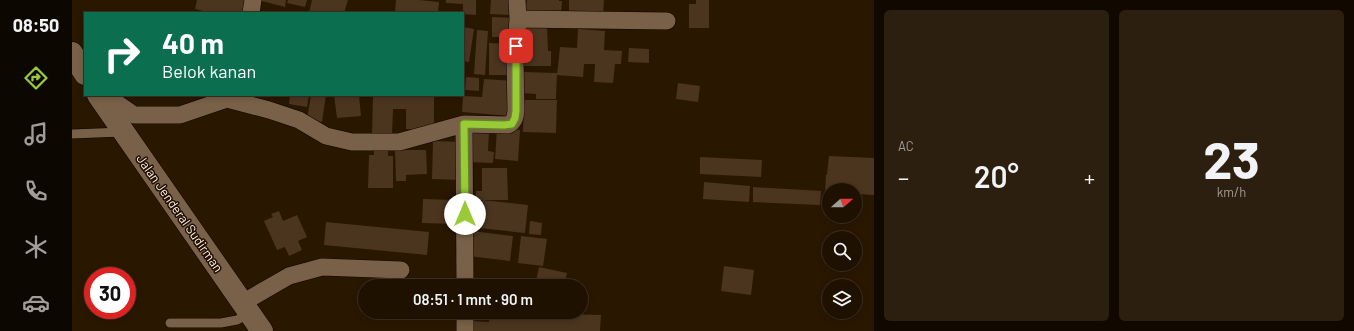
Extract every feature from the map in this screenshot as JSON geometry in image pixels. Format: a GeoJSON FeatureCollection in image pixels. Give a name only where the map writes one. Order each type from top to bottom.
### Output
{"type":"FeatureCollection","features":[{"type":"Feature","properties":{"kind":"main road"},"geometry":{"type":"LineString","coordinates":[[72,53],[84,72]]}},
{"type":"Feature","properties":{"kind":"main road","name":"Jalan Jenderal Sudirman"},"geometry":{"type":"LineString","coordinates":[[99,96],[262,331]]}},
{"type":"Feature","properties":{"kind":"street"},"geometry":{"type":"LineString","coordinates":[[251,12],[253,0]]}},
{"type":"Feature","properties":{"kind":"street"},"geometry":{"type":"LineString","coordinates":[[107,96],[134,115],[180,115],[228,97],[299,120],[326,136],[352,142],[399,142],[464,124],[508,125],[512,124],[516,111],[515,59],[518,19],[517,0]]}},
{"type":"Feature","properties":{"kind":"street"},"geometry":{"type":"LineString","coordinates":[[518,19],[667,21]]}},
{"type":"Feature","properties":{"kind":"street"},"geometry":{"type":"LineString","coordinates":[[464,124],[465,279]]}},
{"type":"Feature","properties":{"kind":"street"},"geometry":{"type":"LineString","coordinates":[[246,308],[289,276],[322,267],[401,270]]}},
{"type":"Feature","properties":{"kind":"street"},"geometry":{"type":"LineString","coordinates":[[465,319],[465,331]]}},
{"type":"Feature","properties":{"kind":"lane"},"geometry":{"type":"LineString","coordinates":[[72,134],[124,132]]}},
{"type":"Feature","properties":{"kind":"lane"},"geometry":{"type":"LineString","coordinates":[[170,323],[221,323],[237,320],[246,308]]}},
{"type":"Feature","properties":{"kind":"building"},"geometry":{"type":"Polygon","coordinates":[[[197,0],[246,0],[243,12],[207,12],[195,9],[197,0]]]}},
{"type":"Feature","properties":{"kind":"building"},"geometry":{"type":"Polygon","coordinates":[[[258,0],[286,0],[285,7],[258,0]]]}},
{"type":"Feature","properties":{"kind":"building"},"geometry":{"type":"Polygon","coordinates":[[[288,0],[307,0],[305,7],[287,3],[288,0]]]}},
{"type":"Feature","properties":{"kind":"building"},"geometry":{"type":"Polygon","coordinates":[[[312,0],[348,0],[344,12],[309,12],[312,0]]]}},
{"type":"Feature","properties":{"kind":"building"},"geometry":{"type":"Polygon","coordinates":[[[396,0],[439,2],[438,12],[395,12],[396,0]]]}},
{"type":"Feature","properties":{"kind":"building"},"geometry":{"type":"Polygon","coordinates":[[[446,0],[476,0],[476,15],[464,14],[463,4],[446,3],[446,0]]]}},
{"type":"Feature","properties":{"kind":"building"},"geometry":{"type":"Polygon","coordinates":[[[491,0],[513,0],[512,15],[490,14],[491,0]]]}},
{"type":"Feature","properties":{"kind":"building"},"geometry":{"type":"Polygon","coordinates":[[[527,0],[562,1],[561,15],[525,11],[527,0]]]}},
{"type":"Feature","properties":{"kind":"building"},"geometry":{"type":"Polygon","coordinates":[[[569,0],[604,0],[603,16],[569,14],[569,0]]]}},
{"type":"Feature","properties":{"kind":"building"},"geometry":{"type":"Polygon","coordinates":[[[696,0],[709,0],[709,28],[689,28],[689,4],[696,4],[696,0]]]}},
{"type":"Feature","properties":{"kind":"building"},"geometry":{"type":"Polygon","coordinates":[[[492,17],[516,18],[516,37],[492,37],[492,17]]]}},
{"type":"Feature","properties":{"kind":"building"},"geometry":{"type":"Polygon","coordinates":[[[547,25],[548,51],[551,51],[551,66],[520,66],[520,26],[547,25]]]}},
{"type":"Feature","properties":{"kind":"building"},"geometry":{"type":"Polygon","coordinates":[[[464,27],[474,29],[469,62],[464,61],[464,27]]]}},
{"type":"Feature","properties":{"kind":"building"},"geometry":{"type":"Polygon","coordinates":[[[578,29],[605,31],[604,50],[622,51],[621,64],[615,64],[613,83],[594,82],[595,64],[584,64],[583,77],[557,75],[560,47],[577,48],[578,29]]]}},
{"type":"Feature","properties":{"kind":"building"},"geometry":{"type":"Polygon","coordinates":[[[477,30],[488,31],[485,75],[474,74],[477,30]]]}},
{"type":"Feature","properties":{"kind":"building"},"geometry":{"type":"Polygon","coordinates":[[[489,43],[512,44],[512,75],[489,75],[489,43]]]}},
{"type":"Feature","properties":{"kind":"building"},"geometry":{"type":"Polygon","coordinates":[[[629,48],[649,49],[649,63],[628,62],[629,48]]]}},
{"type":"Feature","properties":{"kind":"building"},"geometry":{"type":"Polygon","coordinates":[[[522,72],[557,73],[556,99],[536,99],[536,94],[522,93],[522,72]]]}},
{"type":"Feature","properties":{"kind":"building"},"geometry":{"type":"Polygon","coordinates":[[[466,77],[479,78],[479,91],[465,90],[466,77]]]}},
{"type":"Feature","properties":{"kind":"building"},"geometry":{"type":"Polygon","coordinates":[[[484,79],[513,81],[510,116],[462,112],[463,96],[482,97],[484,79]]]}},
{"type":"Feature","properties":{"kind":"building"},"geometry":{"type":"Polygon","coordinates":[[[678,83],[700,86],[698,102],[676,99],[678,83]]]}},
{"type":"Feature","properties":{"kind":"building"},"geometry":{"type":"Polygon","coordinates":[[[290,96],[309,96],[307,107],[289,104],[290,96]]]}},
{"type":"Feature","properties":{"kind":"building"},"geometry":{"type":"Polygon","coordinates":[[[311,96],[326,96],[322,122],[307,119],[311,96]]]}},
{"type":"Feature","properties":{"kind":"building"},"geometry":{"type":"Polygon","coordinates":[[[334,96],[359,96],[361,116],[337,118],[334,96]]]}},
{"type":"Feature","properties":{"kind":"building"},"geometry":{"type":"Polygon","coordinates":[[[373,96],[434,96],[434,129],[406,129],[406,109],[393,109],[392,135],[372,134],[373,96]]]}},
{"type":"Feature","properties":{"kind":"building"},"geometry":{"type":"Polygon","coordinates":[[[524,100],[557,100],[556,133],[523,132],[524,100]]]}},
{"type":"Feature","properties":{"kind":"building"},"geometry":{"type":"Polygon","coordinates":[[[497,128],[520,130],[518,161],[495,159],[497,128]]]}},
{"type":"Feature","properties":{"kind":"building"},"geometry":{"type":"Polygon","coordinates":[[[470,130],[489,131],[488,151],[494,152],[493,163],[468,162],[470,130]]]}},
{"type":"Feature","properties":{"kind":"building"},"geometry":{"type":"Polygon","coordinates":[[[433,141],[463,142],[462,180],[432,179],[433,141]]]}},
{"type":"Feature","properties":{"kind":"building"},"geometry":{"type":"Polygon","coordinates":[[[374,147],[388,147],[388,156],[393,156],[393,188],[368,188],[369,155],[374,155],[374,147]]]}},
{"type":"Feature","properties":{"kind":"building"},"geometry":{"type":"Polygon","coordinates":[[[395,150],[426,150],[427,174],[406,175],[406,181],[396,181],[395,150]]]}},
{"type":"Feature","properties":{"kind":"building"},"geometry":{"type":"Polygon","coordinates":[[[829,156],[874,158],[874,195],[862,194],[862,183],[826,183],[829,156]]]}},
{"type":"Feature","properties":{"kind":"building"},"geometry":{"type":"Polygon","coordinates":[[[700,157],[762,160],[761,177],[700,174],[700,157]]]}},
{"type":"Feature","properties":{"kind":"building"},"geometry":{"type":"Polygon","coordinates":[[[482,168],[507,168],[508,200],[475,200],[476,191],[482,191],[482,168]]]}},
{"type":"Feature","properties":{"kind":"building"},"geometry":{"type":"Polygon","coordinates":[[[704,182],[750,186],[749,202],[703,199],[704,182]]]}},
{"type":"Feature","properties":{"kind":"building"},"geometry":{"type":"Polygon","coordinates":[[[753,187],[821,191],[820,205],[753,202],[753,187]]]}},
{"type":"Feature","properties":{"kind":"building"},"geometry":{"type":"Polygon","coordinates":[[[423,199],[455,200],[455,224],[422,223],[423,199]]]}},
{"type":"Feature","properties":{"kind":"building"},"geometry":{"type":"Polygon","coordinates":[[[482,200],[528,205],[525,233],[479,228],[482,200]]]}},
{"type":"Feature","properties":{"kind":"building"},"geometry":{"type":"Polygon","coordinates":[[[279,211],[283,221],[297,215],[307,237],[298,241],[302,250],[289,256],[285,247],[277,250],[264,221],[273,217],[271,214],[279,211]]]}},
{"type":"Feature","properties":{"kind":"building"},"geometry":{"type":"Polygon","coordinates":[[[530,221],[542,223],[541,235],[529,234],[530,221]]]}},
{"type":"Feature","properties":{"kind":"building"},"geometry":{"type":"Polygon","coordinates":[[[326,222],[429,232],[427,255],[324,245],[326,222]]]}},
{"type":"Feature","properties":{"kind":"building"},"geometry":{"type":"Polygon","coordinates":[[[472,231],[513,236],[510,261],[469,256],[472,231]]]}},
{"type":"Feature","properties":{"kind":"building"},"geometry":{"type":"Polygon","coordinates":[[[521,236],[547,239],[543,266],[518,263],[521,236]]]}},
{"type":"Feature","properties":{"kind":"building"},"geometry":{"type":"Polygon","coordinates":[[[724,266],[754,270],[751,295],[721,291],[724,266]]]}},
{"type":"Feature","properties":{"kind":"building"},"geometry":{"type":"Polygon","coordinates":[[[539,267],[567,273],[566,279],[536,279],[539,267]]]}},
{"type":"Feature","properties":{"kind":"building"},"geometry":{"type":"Polygon","coordinates":[[[588,315],[601,315],[600,331],[469,331],[470,321],[489,322],[489,319],[588,319],[588,315]]]}},
{"type":"Feature","properties":{"kind":"route"},"geometry":{"type":"LineString","coordinates":[[465,214],[464,124],[512,124],[516,111],[516,46]]}}]}
